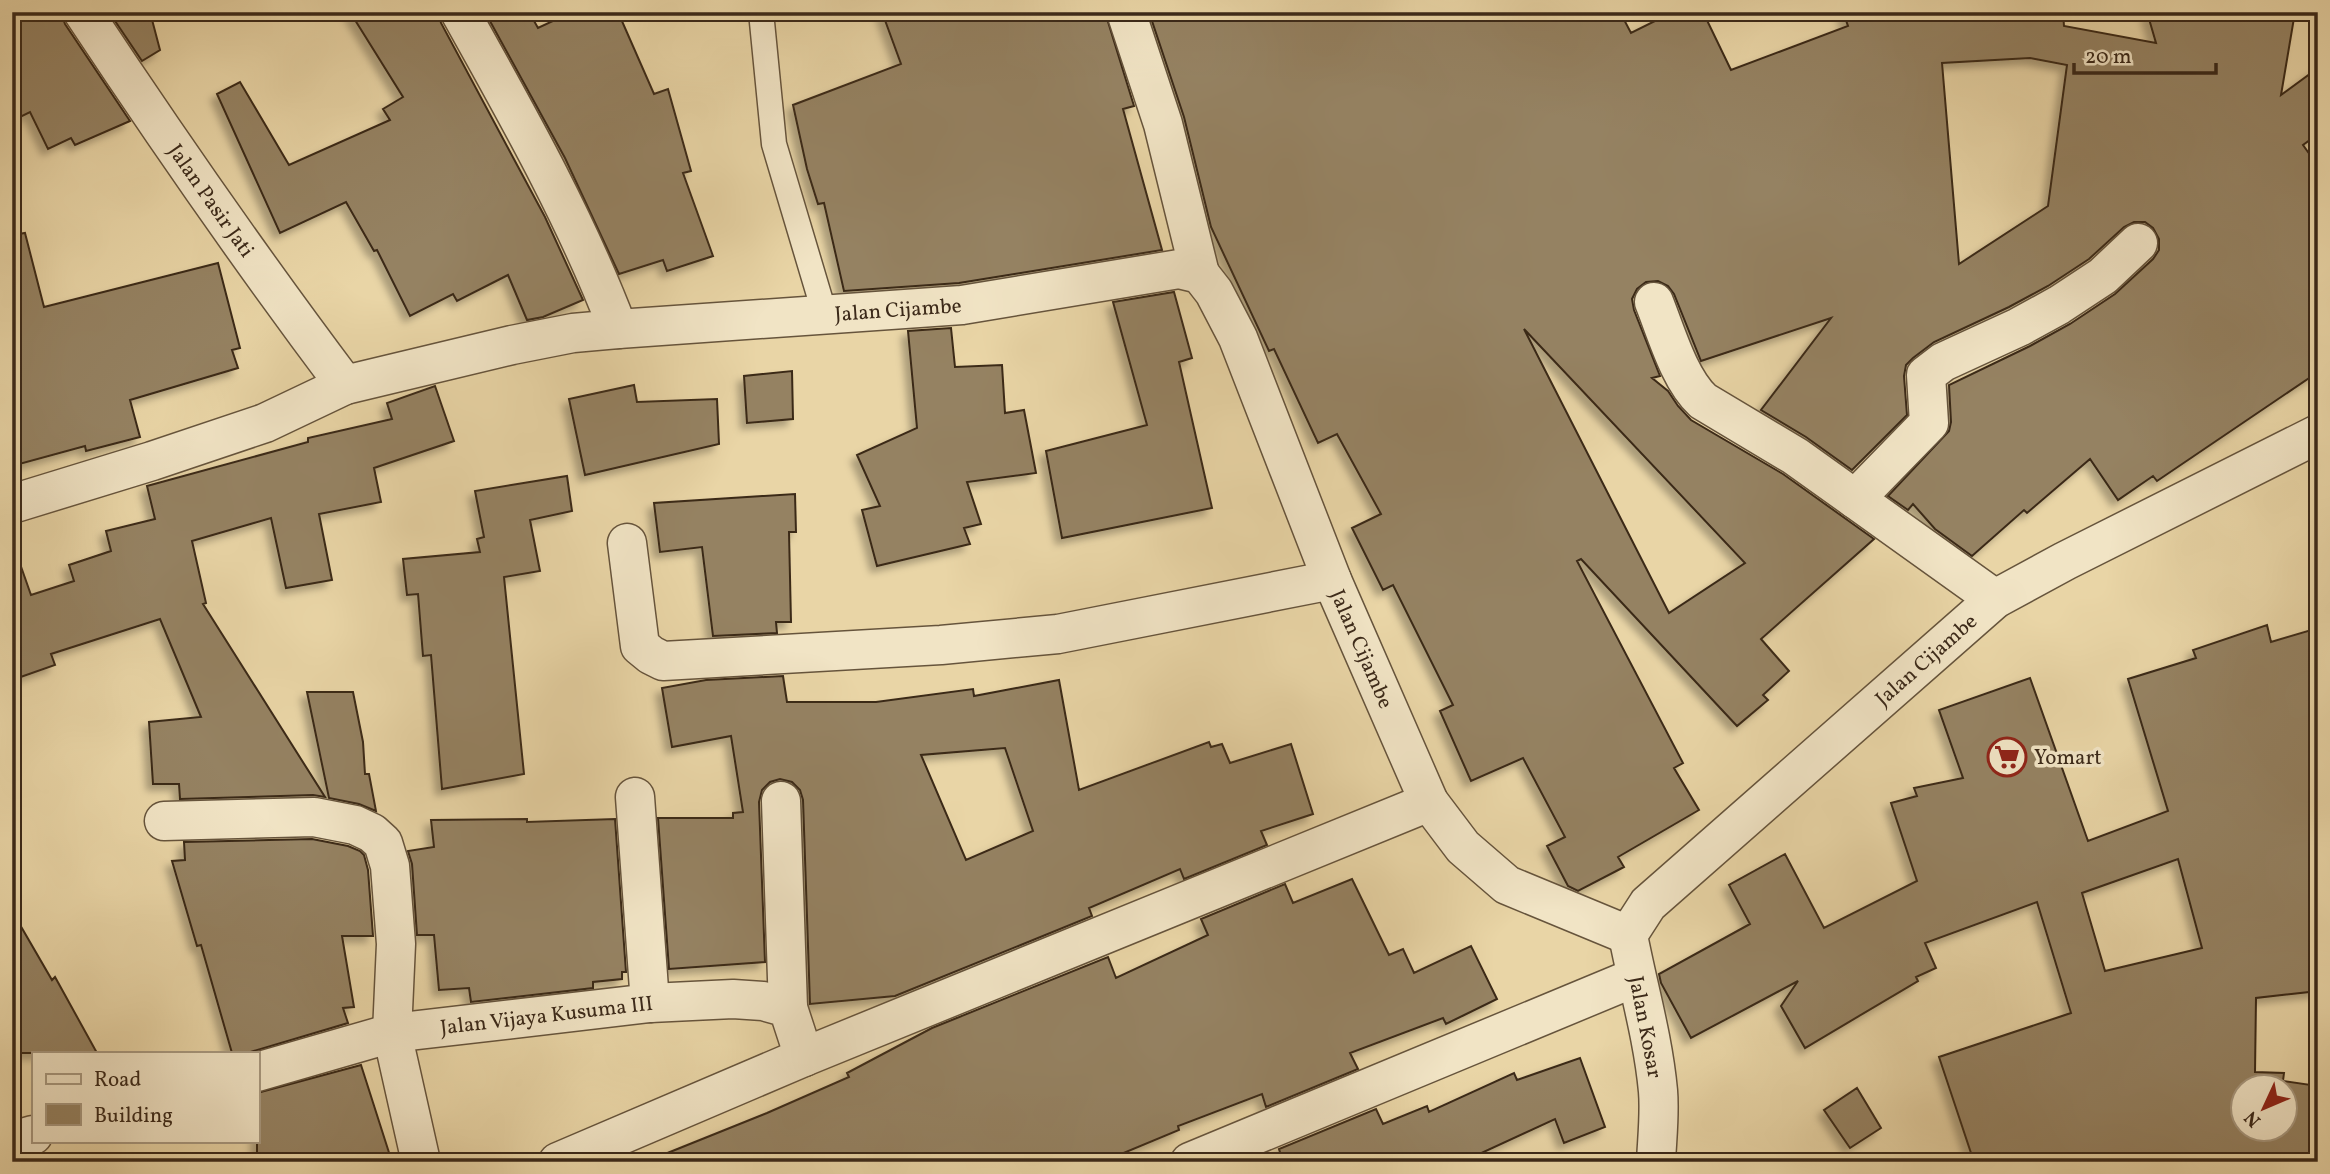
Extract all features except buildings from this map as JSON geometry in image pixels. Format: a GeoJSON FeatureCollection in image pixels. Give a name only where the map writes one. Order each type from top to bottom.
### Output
{"type":"FeatureCollection","features":[{"type":"Feature","properties":{"kind":"street","name":"Jalan Pasir Jati"},"geometry":{"type":"LineString","coordinates":[[83,12],[172,146],[345,385]]}},
{"type":"Feature","properties":{"kind":"street"},"geometry":{"type":"LineString","coordinates":[[460,12],[549,173],[600,282],[618,329]]}},
{"type":"Feature","properties":{"kind":"street"},"geometry":{"type":"LineString","coordinates":[[1126,12],[1163,124],[1200,274]]}},
{"type":"Feature","properties":{"kind":"street"},"geometry":{"type":"LineString","coordinates":[[1855,499],[1929,423],[1926,375],[1943,362],[2019,327],[2059,305],[2104,276],[2138,243]]}},
{"type":"Feature","properties":{"kind":"street","name":"Jalan Cijambe"},"geometry":{"type":"LineString","coordinates":[[12,504],[265,423],[345,385],[512,345],[618,329],[962,305],[1179,269],[1200,274],[1214,292],[1238,338],[1332,580],[1429,802],[1463,847],[1507,885],[1628,935],[1648,904],[1995,599],[2318,434]]}},
{"type":"Feature","properties":{"kind":"street"},"geometry":{"type":"LineString","coordinates":[[1654,302],[1680,366],[1693,392],[1703,401],[1795,456],[1995,599]]}},
{"type":"Feature","properties":{"kind":"street"},"geometry":{"type":"LineString","coordinates":[[627,543],[640,646],[663,661],[941,645],[1058,634],[1332,580]]}},
{"type":"Feature","properties":{"kind":"street"},"geometry":{"type":"LineString","coordinates":[[635,797],[650,1003]]}},
{"type":"Feature","properties":{"kind":"street"},"geometry":{"type":"LineString","coordinates":[[781,801],[788,1008],[804,1057]]}},
{"type":"Feature","properties":{"kind":"street"},"geometry":{"type":"LineString","coordinates":[[558,1162],[804,1057],[1429,802]]}},
{"type":"Feature","properties":{"kind":"street"},"geometry":{"type":"LineString","coordinates":[[163,821],[314,817],[355,825],[372,833],[383,843],[390,866],[396,944],[392,1033],[421,1162]]}},
{"type":"Feature","properties":{"kind":"street","name":"Jalan Kosar"},"geometry":{"type":"LineString","coordinates":[[1628,935],[1650,1028],[1658,1094],[1656,1162]]}},
{"type":"Feature","properties":{"kind":"street"},"geometry":{"type":"LineString","coordinates":[[1190,1162],[1636,977]]}},
{"type":"Feature","properties":{"kind":"street","name":"Jalan Vijaya Kusuma III"},"geometry":{"type":"LineString","coordinates":[[259,1071],[392,1033],[650,1003],[763,1000],[788,1008]]}},
{"type":"Feature","properties":{"kind":"street"},"geometry":{"type":"LineString","coordinates":[[12,1141],[32,1135]]}},
{"type":"Feature","properties":{"kind":"lane"},"geometry":{"type":"LineString","coordinates":[[761,12],[774,144],[825,315]]}},
{"type":"Feature","properties":{"kind":"place","name":"Yomart"},"geometry":{"type":"Point","coordinates":[2007,757]}}]}
